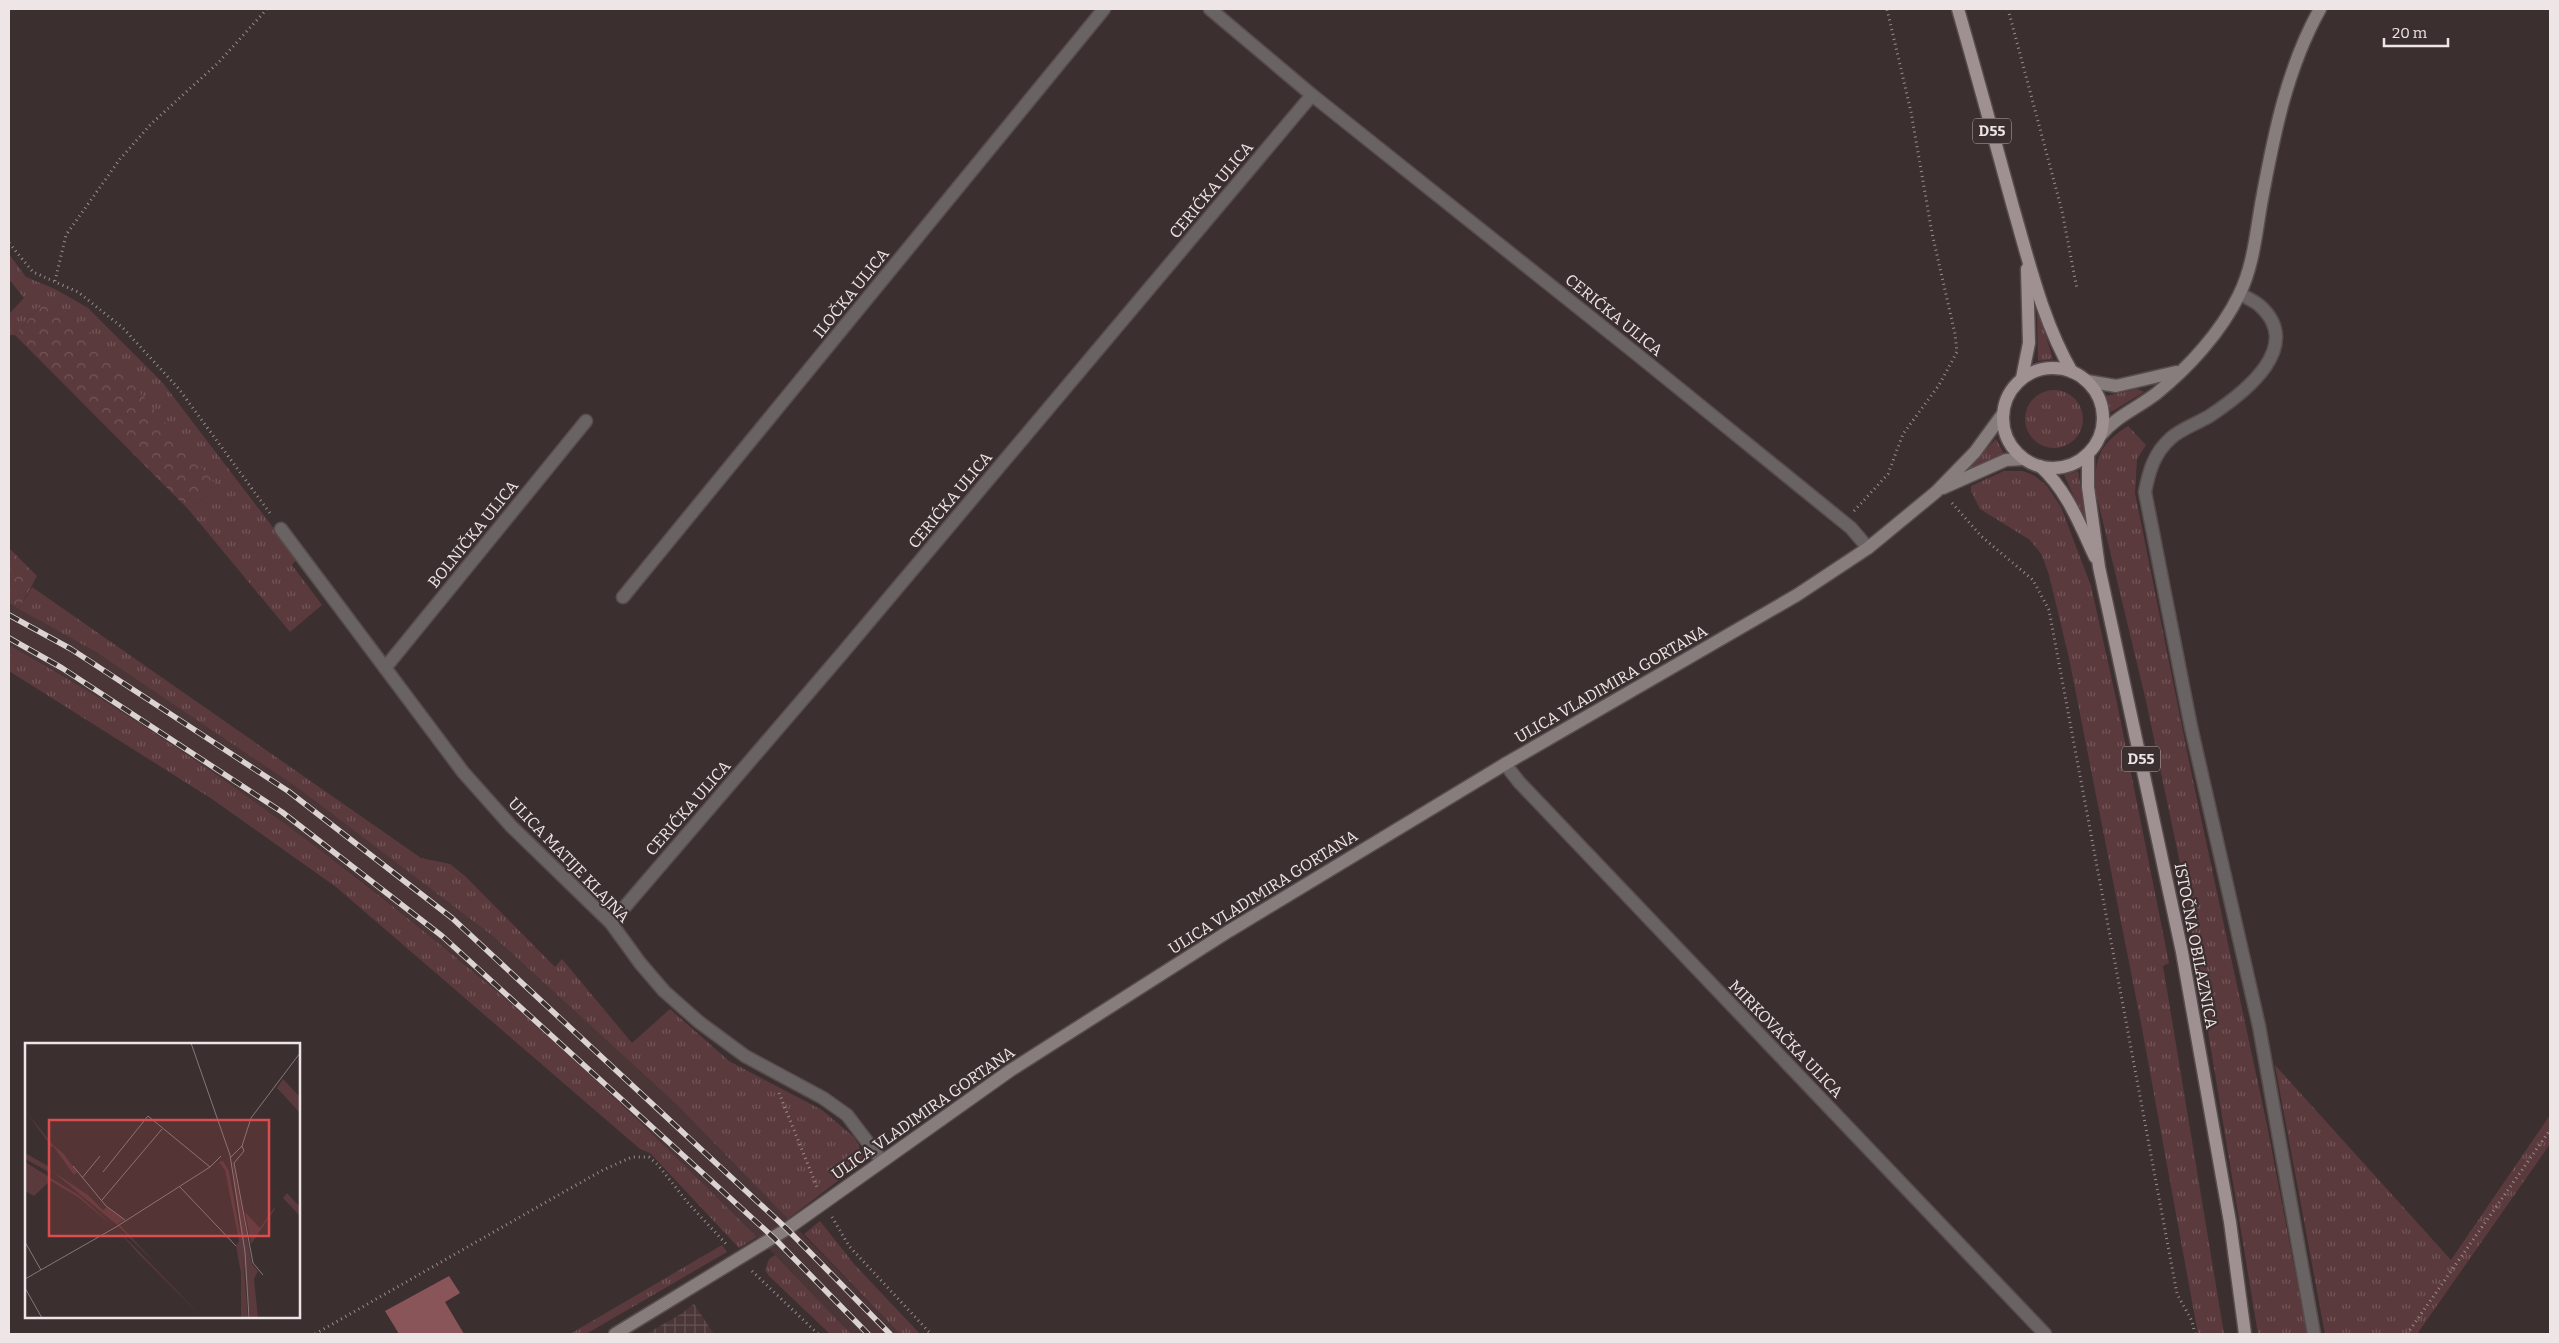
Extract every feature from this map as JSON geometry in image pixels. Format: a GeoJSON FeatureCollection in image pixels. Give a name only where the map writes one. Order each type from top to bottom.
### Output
{"type":"FeatureCollection","features":[{"type":"Feature","properties":{"kind":"main road","name":"D55"},"geometry":{"type":"LineString","coordinates":[[1958,9],[2026,254],[2061,353],[2072,372]]}},
{"type":"Feature","properties":{"kind":"main road"},"geometry":{"type":"LineString","coordinates":[[2040,466],[2057,468],[2074,464],[2088,454],[2112,422],[2157,393],[2219,329],[2240,294],[2252,257],[2275,130],[2293,66],[2320,9]]}},
{"type":"Feature","properties":{"kind":"main road","name":"D55"},"geometry":{"type":"LineString","coordinates":[[2026,254],[2030,343],[2022,378],[2012,388],[2005,401],[2002,415],[2004,432],[2012,447],[2024,459],[2040,466]]}},
{"type":"Feature","properties":{"kind":"main road"},"geometry":{"type":"LineString","coordinates":[[2022,378],[2038,370],[2055,368],[2072,372],[2087,381],[2096,392],[2102,406],[2103,421],[2100,436]]}},
{"type":"Feature","properties":{"kind":"main road"},"geometry":{"type":"LineString","coordinates":[[2087,381],[2116,386],[2179,372]]}},
{"type":"Feature","properties":{"kind":"main road","name":"ULICA VLADIMIRA GORTANA"},"geometry":{"type":"LineString","coordinates":[[615,1334],[787,1229],[1012,1070],[1229,930],[1505,764],[1797,595],[1868,548],[1936,492],[1975,452],[2002,415]]}},
{"type":"Feature","properties":{"kind":"main road","name":"ISTOČNA OBILAZNICA"},"geometry":{"type":"LineString","coordinates":[[2088,454],[2088,487],[2100,567],[2182,952],[2230,1222],[2245,1334]]}},
{"type":"Feature","properties":{"kind":"main road","name":"ULICA VLADIMIRA GORTANA"},"geometry":{"type":"LineString","coordinates":[[1936,492],[2006,460],[2024,459]]}},
{"type":"Feature","properties":{"kind":"main road","name":"ISTOČNA OBILAZNICA"},"geometry":{"type":"LineString","coordinates":[[2040,466],[2053,478],[2064,494],[2100,567]]}},
{"type":"Feature","properties":{"kind":"street","name":"ILOČKA ULICA"},"geometry":{"type":"LineString","coordinates":[[623,597],[1104,9]]}},
{"type":"Feature","properties":{"kind":"street","name":"CERIĆKA ULICA"},"geometry":{"type":"LineString","coordinates":[[1210,9],[1312,96],[1639,356],[1843,522],[1868,548]]}},
{"type":"Feature","properties":{"kind":"street","name":"CERIĆKA ULICA"},"geometry":{"type":"LineString","coordinates":[[611,923],[1312,96]]}},
{"type":"Feature","properties":{"kind":"street"},"geometry":{"type":"LineString","coordinates":[[2240,294],[2259,305],[2271,319],[2275,332],[2276,346],[2270,362],[2253,383],[2211,415],[2171,438],[2151,464],[2145,492],[2192,727],[2259,1026],[2314,1334]]}},
{"type":"Feature","properties":{"kind":"street","name":"BOLNIČKA ULICA"},"geometry":{"type":"LineString","coordinates":[[385,668],[586,421]]}},
{"type":"Feature","properties":{"kind":"street","name":"ULICA MATIJE KLAJNA"},"geometry":{"type":"LineString","coordinates":[[281,529],[475,786],[511,826],[611,923],[664,991],[699,1022],[745,1056],[823,1098],[847,1115],[882,1161]]}},
{"type":"Feature","properties":{"kind":"street","name":"MIRKOVAČKA ULICA"},"geometry":{"type":"LineString","coordinates":[[1505,764],[1519,782],[2045,1334]]}},
{"type":"Feature","properties":{"kind":"path"},"geometry":{"type":"LineString","coordinates":[[55,281],[66,235],[120,159],[151,124],[218,63],[267,9]]}},
{"type":"Feature","properties":{"kind":"path"},"geometry":{"type":"LineString","coordinates":[[1843,522],[1888,474],[1902,434],[1939,385],[1957,352],[1955,334],[1932,233],[1911,112],[1887,9]]}},
{"type":"Feature","properties":{"kind":"path"},"geometry":{"type":"LineString","coordinates":[[2008,9],[2062,211],[2077,290]]}},
{"type":"Feature","properties":{"kind":"path"},"geometry":{"type":"LineString","coordinates":[[9,243],[33,272],[78,292],[123,328],[178,389],[281,529]]}},
{"type":"Feature","properties":{"kind":"path"},"geometry":{"type":"LineString","coordinates":[[1936,492],[1954,504],[1981,536],[2033,580],[2049,610],[2175,1285],[2177,1294],[2192,1321],[2195,1334]]}},
{"type":"Feature","properties":{"kind":"path"},"geometry":{"type":"LineString","coordinates":[[2408,1334],[2550,1130]]}},
{"type":"Feature","properties":{"kind":"path"},"geometry":{"type":"LineString","coordinates":[[315,1334],[563,1192],[603,1170],[632,1157],[648,1157],[658,1166],[688,1203],[740,1259],[818,1334]]}},
{"type":"Feature","properties":{"kind":"shaded area"},"geometry":{"type":"Polygon","coordinates":[[[9,603],[96,652],[298,788],[494,937],[676,1104],[900,1334],[851,1334],[775,1255],[651,1133],[478,975],[358,878],[204,768],[61,674],[9,645],[9,603]]]}},
{"type":"Feature","properties":{"kind":"shaded area"},"geometry":{"type":"Polygon","coordinates":[[[694,1304],[714,1334],[646,1334],[681,1314],[694,1304]]]}},
{"type":"Feature","properties":{"kind":"green space"},"geometry":{"type":"Polygon","coordinates":[[[9,254],[26,277],[55,289],[88,308],[163,383],[297,559],[292,565],[322,605],[290,632],[188,509],[209,495],[47,299],[15,335],[9,335],[9,314],[24,298],[9,279],[9,254]]]}},
{"type":"Feature","properties":{"kind":"green space"},"geometry":{"type":"Polygon","coordinates":[[[47,299],[83,323],[216,485],[209,495],[188,509],[15,335],[47,299]]]}},
{"type":"Feature","properties":{"kind":"green space"},"geometry":{"type":"Polygon","coordinates":[[[2037,308],[2053,359],[2038,361],[2037,308]]]}},
{"type":"Feature","properties":{"kind":"green space"},"geometry":{"type":"Polygon","coordinates":[[[2137,389],[2144,392],[2111,412],[2106,396],[2137,389]]]}},
{"type":"Feature","properties":{"kind":"green space"},"geometry":{"type":"Polygon","coordinates":[[[2054,390],[2065,392],[2075,398],[2081,408],[2083,419],[2081,430],[2075,440],[2065,446],[2054,448],[2043,446],[2033,440],[2027,430],[2025,419],[2027,408],[2033,398],[2043,392],[2054,390]]]}},
{"type":"Feature","properties":{"kind":"green space"},"geometry":{"type":"Polygon","coordinates":[[[2128,426],[2146,445],[2137,459],[2135,493],[2193,781],[2267,1125],[2307,1334],[2258,1334],[2181,868],[2146,701],[2096,493],[2096,470],[2100,454],[2110,440],[2128,426]]]}},
{"type":"Feature","properties":{"kind":"green space"},"geometry":{"type":"Polygon","coordinates":[[[1996,439],[2004,454],[1965,471],[1996,439]]]}},
{"type":"Feature","properties":{"kind":"green space"},"geometry":{"type":"Polygon","coordinates":[[[2004,471],[2023,471],[2035,476],[2047,486],[2061,507],[2091,586],[2117,703],[2169,963],[2163,966],[2224,1334],[2198,1334],[2141,1023],[2069,658],[2049,575],[2042,555],[2030,540],[1980,509],[1971,491],[1971,486],[2004,471]]]}},
{"type":"Feature","properties":{"kind":"green space"},"geometry":{"type":"Polygon","coordinates":[[[2078,471],[2086,522],[2064,475],[2078,471]]]}},
{"type":"Feature","properties":{"kind":"green space"},"geometry":{"type":"Polygon","coordinates":[[[9,548],[37,576],[19,609],[9,603],[9,548]]]}},
{"type":"Feature","properties":{"kind":"green space"},"geometry":{"type":"Polygon","coordinates":[[[32,587],[421,858],[450,864],[465,876],[555,967],[562,959],[632,1043],[670,1009],[729,1061],[822,1110],[855,1138],[865,1160],[788,1219],[676,1104],[494,937],[298,788],[96,652],[19,609],[32,587]]]}},
{"type":"Feature","properties":{"kind":"green space"},"geometry":{"type":"Polygon","coordinates":[[[9,645],[70,680],[191,757],[308,841],[421,929],[512,1005],[584,1070],[757,1237],[739,1248],[650,1153],[640,1149],[336,887],[212,799],[9,671],[9,645]]]}},
{"type":"Feature","properties":{"kind":"green space"},"geometry":{"type":"Polygon","coordinates":[[[2275,1065],[2451,1260],[2550,1115],[2550,1144],[2417,1334],[2325,1334],[2275,1065]]]}},
{"type":"Feature","properties":{"kind":"green space"},"geometry":{"type":"Polygon","coordinates":[[[820,1221],[854,1264],[920,1334],[900,1334],[804,1234],[820,1221]]]}},
{"type":"Feature","properties":{"kind":"green space"},"geometry":{"type":"Polygon","coordinates":[[[722,1245],[727,1252],[586,1334],[570,1334],[722,1245]]]}},
{"type":"Feature","properties":{"kind":"green space"},"geometry":{"type":"Polygon","coordinates":[[[775,1255],[851,1334],[830,1334],[769,1276],[765,1270],[769,1259],[775,1255]]]}},
{"type":"Feature","properties":{"kind":"building"},"geometry":{"type":"Polygon","coordinates":[[[449,1276],[460,1293],[445,1302],[464,1334],[399,1334],[385,1311],[449,1276]]]}},
{"type":"Feature","properties":{"kind":"railway"},"geometry":{"type":"LineString","coordinates":[[9,615],[71,649],[288,791],[452,918],[787,1229],[890,1334]]}},
{"type":"Feature","properties":{"kind":"railway"},"geometry":{"type":"LineString","coordinates":[[9,638],[62,668],[282,812],[442,936],[774,1238],[868,1334]]}}]}
